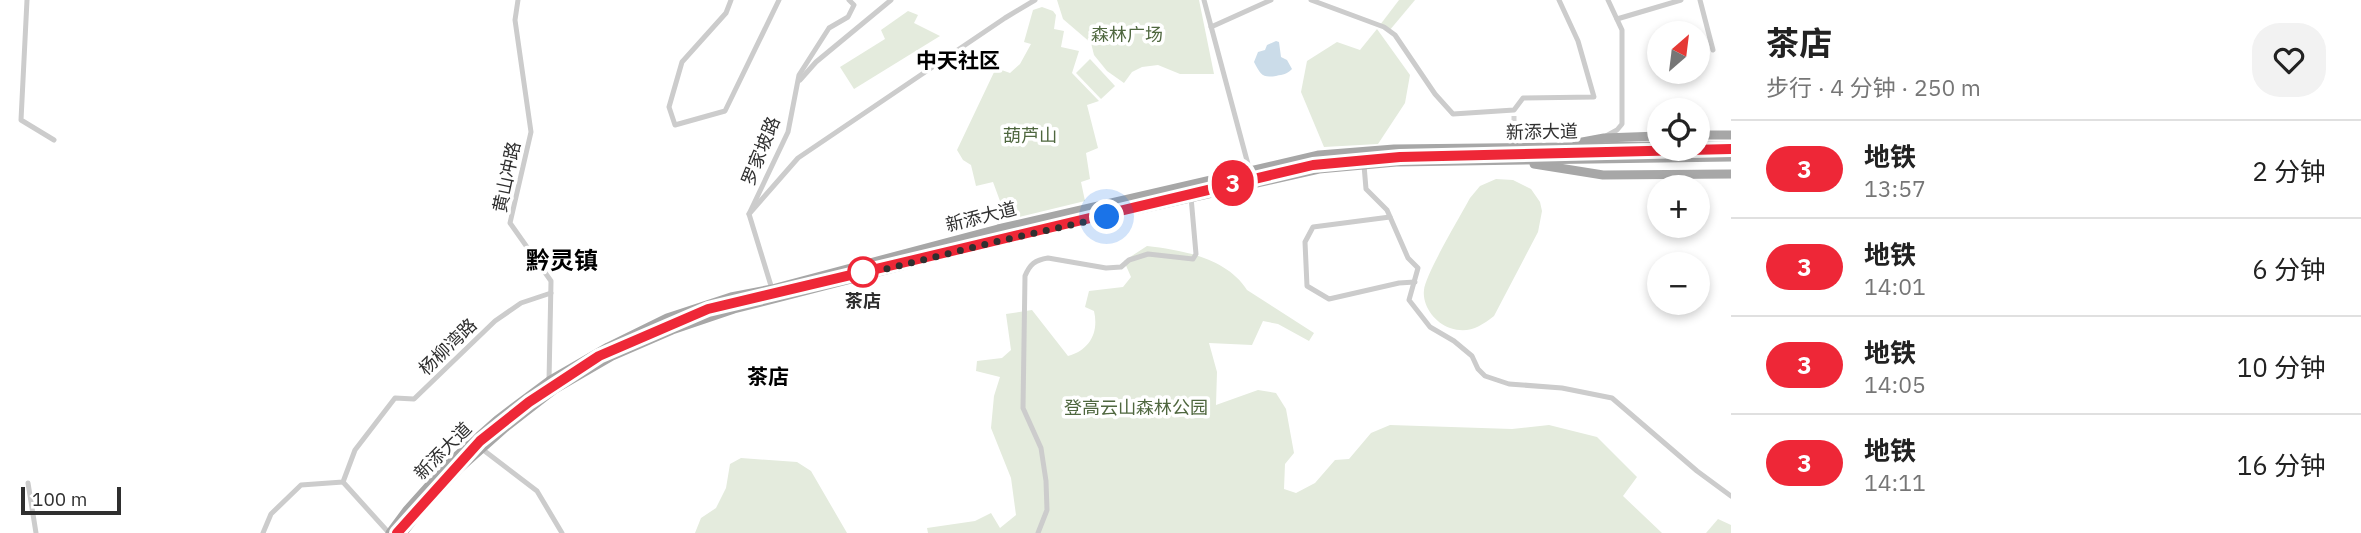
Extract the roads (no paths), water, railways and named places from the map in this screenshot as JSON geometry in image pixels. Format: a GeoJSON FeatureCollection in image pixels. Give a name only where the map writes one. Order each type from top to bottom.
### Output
{"type":"FeatureCollection","features":[{"type":"Feature","properties":{"kind":"main road"},"geometry":{"type":"LineString","coordinates":[[1710,135],[1731,135]]}},
{"type":"Feature","properties":{"kind":"main road"},"geometry":{"type":"LineString","coordinates":[[1561,147],[1604,138],[1647,136]]}},
{"type":"Feature","properties":{"kind":"main road","name":"新添大道"},"geometry":{"type":"LineString","coordinates":[[390,533],[451,461],[497,420],[608,346],[667,318],[731,297],[772,289],[998,229],[1319,155],[1394,149],[1647,146]]}},
{"type":"Feature","properties":{"kind":"main road"},"geometry":{"type":"LineString","coordinates":[[1710,146],[1731,146]]}},
{"type":"Feature","properties":{"kind":"main road","name":"新添大道"},"geometry":{"type":"LineString","coordinates":[[403,533],[459,469],[552,385],[612,355],[672,330],[734,309],[999,241],[1319,169],[1396,162],[1731,157]]}},
{"type":"Feature","properties":{"kind":"main road"},"geometry":{"type":"LineString","coordinates":[[1508,160],[1603,175],[1731,174]]}},
{"type":"Feature","properties":{"kind":"street"},"geometry":{"type":"LineString","coordinates":[[27,0],[21,120],[54,140]]}},
{"type":"Feature","properties":{"kind":"street","name":"黄山冲路"},"geometry":{"type":"LineString","coordinates":[[518,0],[516,20],[531,132],[510,223],[551,281],[552,385]]}},
{"type":"Feature","properties":{"kind":"street"},"geometry":{"type":"LineString","coordinates":[[731,0],[726,13],[682,62],[669,107],[675,125],[725,111],[779,0]]}},
{"type":"Feature","properties":{"kind":"street","name":"罗家坡路"},"geometry":{"type":"LineString","coordinates":[[749,214],[788,132],[799,75],[829,28],[848,17],[854,5],[849,0]]}},
{"type":"Feature","properties":{"kind":"street"},"geometry":{"type":"LineString","coordinates":[[798,82],[816,62],[891,0]]}},
{"type":"Feature","properties":{"kind":"street"},"geometry":{"type":"LineString","coordinates":[[772,289],[749,214],[798,159],[1035,0]]}},
{"type":"Feature","properties":{"kind":"street"},"geometry":{"type":"LineString","coordinates":[[1204,0],[1253,183]]}},
{"type":"Feature","properties":{"kind":"street"},"geometry":{"type":"LineString","coordinates":[[1211,27],[1271,0]]}},
{"type":"Feature","properties":{"kind":"street"},"geometry":{"type":"LineString","coordinates":[[1311,0],[1384,27],[1395,35],[1435,94],[1453,114],[1514,113],[1523,98],[1594,97],[1578,41],[1559,0]]}},
{"type":"Feature","properties":{"kind":"street"},"geometry":{"type":"LineString","coordinates":[[1604,138],[1622,124],[1622,30],[1608,0]]}},
{"type":"Feature","properties":{"kind":"street"},"geometry":{"type":"LineString","coordinates":[[1617,19],[1681,0]]}},
{"type":"Feature","properties":{"kind":"street"},"geometry":{"type":"LineString","coordinates":[[1700,0],[1713,50]]}},
{"type":"Feature","properties":{"kind":"street"},"geometry":{"type":"LineString","coordinates":[[1514,130],[1514,148]]}},
{"type":"Feature","properties":{"kind":"street"},"geometry":{"type":"LineString","coordinates":[[1364,165],[1366,189],[1387,210],[1408,257],[1418,268],[1409,300],[1430,327],[1472,356],[1485,376],[1509,384],[1562,388],[1612,398],[1697,471],[1731,496]]}},
{"type":"Feature","properties":{"kind":"street"},"geometry":{"type":"LineString","coordinates":[[1038,533],[1042,528],[1046,510],[1046,481],[1041,448],[1023,408],[1021,381],[1025,276],[1030,265],[1039,259],[1048,258],[1106,268],[1121,267],[1129,260],[1148,254],[1193,259],[1196,254],[1191,197]]}},
{"type":"Feature","properties":{"kind":"street"},"geometry":{"type":"LineString","coordinates":[[1391,217],[1313,227],[1305,242],[1307,286],[1329,299],[1415,282]]}},
{"type":"Feature","properties":{"kind":"street","name":"杨柳湾路"},"geometry":{"type":"LineString","coordinates":[[343,482],[355,450],[395,398],[414,399],[495,321],[521,303],[551,293]]}},
{"type":"Feature","properties":{"kind":"street"},"geometry":{"type":"LineString","coordinates":[[482,449],[537,491],[562,533]]}},
{"type":"Feature","properties":{"kind":"street"},"geometry":{"type":"LineString","coordinates":[[263,533],[271,514],[301,485],[343,482],[390,533]]}},
{"type":"Feature","properties":{"kind":"street"},"geometry":{"type":"LineString","coordinates":[[28,483],[36,533]]}},
{"type":"Feature","properties":{"kind":"water"},"geometry":{"type":"Polygon","coordinates":[[[1276,41],[1279,42],[1281,57],[1287,60],[1292,69],[1283,74],[1265,76],[1254,62],[1258,52],[1276,41]]]}},
{"type":"Feature","properties":{"kind":"tunnel"},"geometry":{"type":"LineString","coordinates":[[1514,116],[1514,130]]}},
{"type":"Feature","properties":{"kind":"metro line","name":"3"},"geometry":{"type":"LineString","coordinates":[[397,533],[480,441],[529,402],[599,356],[708,309],[1313,165],[1400,157],[1731,149]]}},
{"type":"Feature","properties":{"kind":"place","name":"茶店"},"geometry":{"type":"Point","coordinates":[863,272]}},
{"type":"Feature","properties":{"kind":"district","name":"中天社区"},"geometry":{"type":"Point","coordinates":[958,61]}},
{"type":"Feature","properties":{"kind":"district","name":"黔灵镇"},"geometry":{"type":"Point","coordinates":[562,261]}},
{"type":"Feature","properties":{"kind":"district","name":"茶店"},"geometry":{"type":"Point","coordinates":[768,377]}},
{"type":"Feature","properties":{"kind":"park label","name":"森林广场"},"geometry":{"type":"Point","coordinates":[1127,35]}},
{"type":"Feature","properties":{"kind":"park label","name":"葫芦山"},"geometry":{"type":"Point","coordinates":[1030,136]}},
{"type":"Feature","properties":{"kind":"park label","name":"登高云山森林公园"},"geometry":{"type":"Point","coordinates":[1136,408]}}]}
